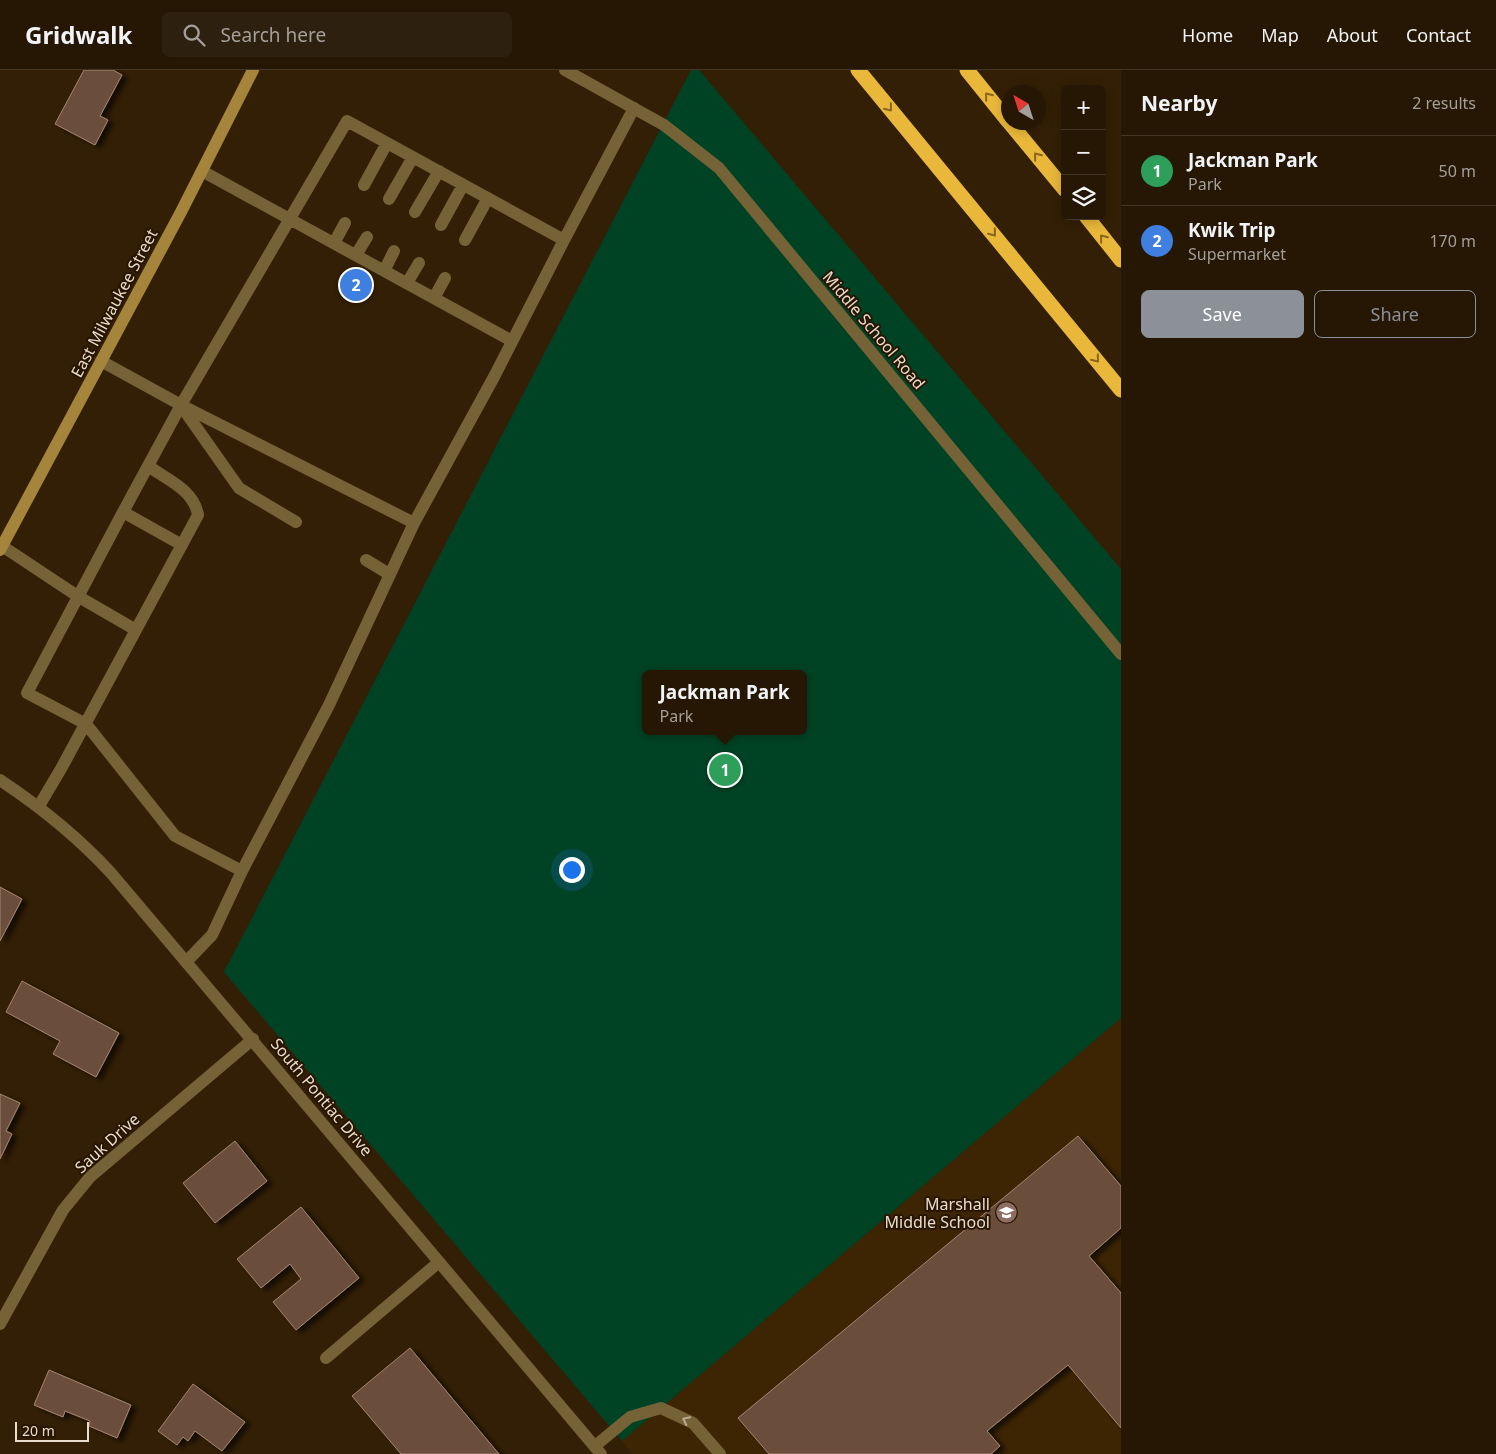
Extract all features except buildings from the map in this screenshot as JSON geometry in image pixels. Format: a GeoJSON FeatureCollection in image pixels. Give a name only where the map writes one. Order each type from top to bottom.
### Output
{"type":"FeatureCollection","features":[{"type":"Feature","properties":{"kind":"highway"},"geometry":{"type":"LineString","coordinates":[[858,70],[1121,390]]}},
{"type":"Feature","properties":{"kind":"highway"},"geometry":{"type":"LineString","coordinates":[[967,70],[1001,112]]}},
{"type":"Feature","properties":{"kind":"highway"},"geometry":{"type":"LineString","coordinates":[[1016,130],[1061,185]]}},
{"type":"Feature","properties":{"kind":"highway"},"geometry":{"type":"LineString","coordinates":[[1089,220],[1121,260]]}},
{"type":"Feature","properties":{"kind":"main road","name":"East Milwaukee Street"},"geometry":{"type":"LineString","coordinates":[[1,548],[202,171],[253,70]]}},
{"type":"Feature","properties":{"kind":"street","name":"Middle School Road"},"geometry":{"type":"LineString","coordinates":[[565,70],[664,125],[719,168],[1121,654]]}},
{"type":"Feature","properties":{"kind":"street"},"geometry":{"type":"LineString","coordinates":[[186,962],[212,935],[242,871],[329,705],[414,523],[634,108]]}},
{"type":"Feature","properties":{"kind":"street"},"geometry":{"type":"LineString","coordinates":[[242,871],[175,836],[86,724],[27,693],[180,405],[347,121],[564,240]]}},
{"type":"Feature","properties":{"kind":"street"},"geometry":{"type":"LineString","coordinates":[[364,185],[387,142]]}},
{"type":"Feature","properties":{"kind":"street"},"geometry":{"type":"LineString","coordinates":[[389,199],[413,157]]}},
{"type":"Feature","properties":{"kind":"street"},"geometry":{"type":"LineString","coordinates":[[202,171],[512,341]]}},
{"type":"Feature","properties":{"kind":"street"},"geometry":{"type":"LineString","coordinates":[[415,212],[439,171]]}},
{"type":"Feature","properties":{"kind":"street"},"geometry":{"type":"LineString","coordinates":[[441,225],[463,185]]}},
{"type":"Feature","properties":{"kind":"street"},"geometry":{"type":"LineString","coordinates":[[465,240],[488,198]]}},
{"type":"Feature","properties":{"kind":"street"},"geometry":{"type":"LineString","coordinates":[[334,243],[345,223]]}},
{"type":"Feature","properties":{"kind":"street"},"geometry":{"type":"LineString","coordinates":[[356,255],[367,237]]}},
{"type":"Feature","properties":{"kind":"street"},"geometry":{"type":"LineString","coordinates":[[384,271],[394,251]]}},
{"type":"Feature","properties":{"kind":"street"},"geometry":{"type":"LineString","coordinates":[[407,283],[419,262]]}},
{"type":"Feature","properties":{"kind":"street"},"geometry":{"type":"LineString","coordinates":[[434,298],[445,278]]}},
{"type":"Feature","properties":{"kind":"street"},"geometry":{"type":"LineString","coordinates":[[101,361],[180,405],[414,523]]}},
{"type":"Feature","properties":{"kind":"street"},"geometry":{"type":"LineString","coordinates":[[180,405],[239,488],[296,522]]}},
{"type":"Feature","properties":{"kind":"street"},"geometry":{"type":"LineString","coordinates":[[39,806],[86,724],[198,516],[196,504],[188,494],[148,466]]}},
{"type":"Feature","properties":{"kind":"street"},"geometry":{"type":"LineString","coordinates":[[123,512],[182,545]]}},
{"type":"Feature","properties":{"kind":"street"},"geometry":{"type":"LineString","coordinates":[[1,548],[136,630]]}},
{"type":"Feature","properties":{"kind":"street"},"geometry":{"type":"LineString","coordinates":[[366,560],[389,574]]}},
{"type":"Feature","properties":{"kind":"street","name":"South Pontiac Drive"},"geometry":{"type":"LineString","coordinates":[[0,780],[39,806],[92,852],[253,1039],[598,1450]]}},
{"type":"Feature","properties":{"kind":"street","name":"Sauk Drive"},"geometry":{"type":"LineString","coordinates":[[0,1324],[63,1210],[90,1177],[253,1039]]}},
{"type":"Feature","properties":{"kind":"street"},"geometry":{"type":"LineString","coordinates":[[326,1358],[440,1262]]}},
{"type":"Feature","properties":{"kind":"street"},"geometry":{"type":"LineString","coordinates":[[598,1450],[630,1417],[661,1408],[693,1423],[720,1454]]}},
{"type":"Feature","properties":{"kind":"shaded area","name":"Marshall Middle School"},"geometry":{"type":"Polygon","coordinates":[[[1121,1018],[1121,1454],[632,1454],[622,1441],[1121,1018]]]}},
{"type":"Feature","properties":{"kind":"green space"},"geometry":{"type":"Polygon","coordinates":[[[691,70],[699,70],[1121,569],[1121,1018],[622,1441],[224,972],[691,70]]]}},
{"type":"Feature","properties":{"kind":"place","name":"Kwik Trip"},"geometry":{"type":"Point","coordinates":[356,285]}},
{"type":"Feature","properties":{"kind":"place","name":"Jackman Park"},"geometry":{"type":"Point","coordinates":[725,770]}},
{"type":"Feature","properties":{"kind":"place","name":"Marshall Middle School"},"geometry":{"type":"Point","coordinates":[1006,1213]}}]}
